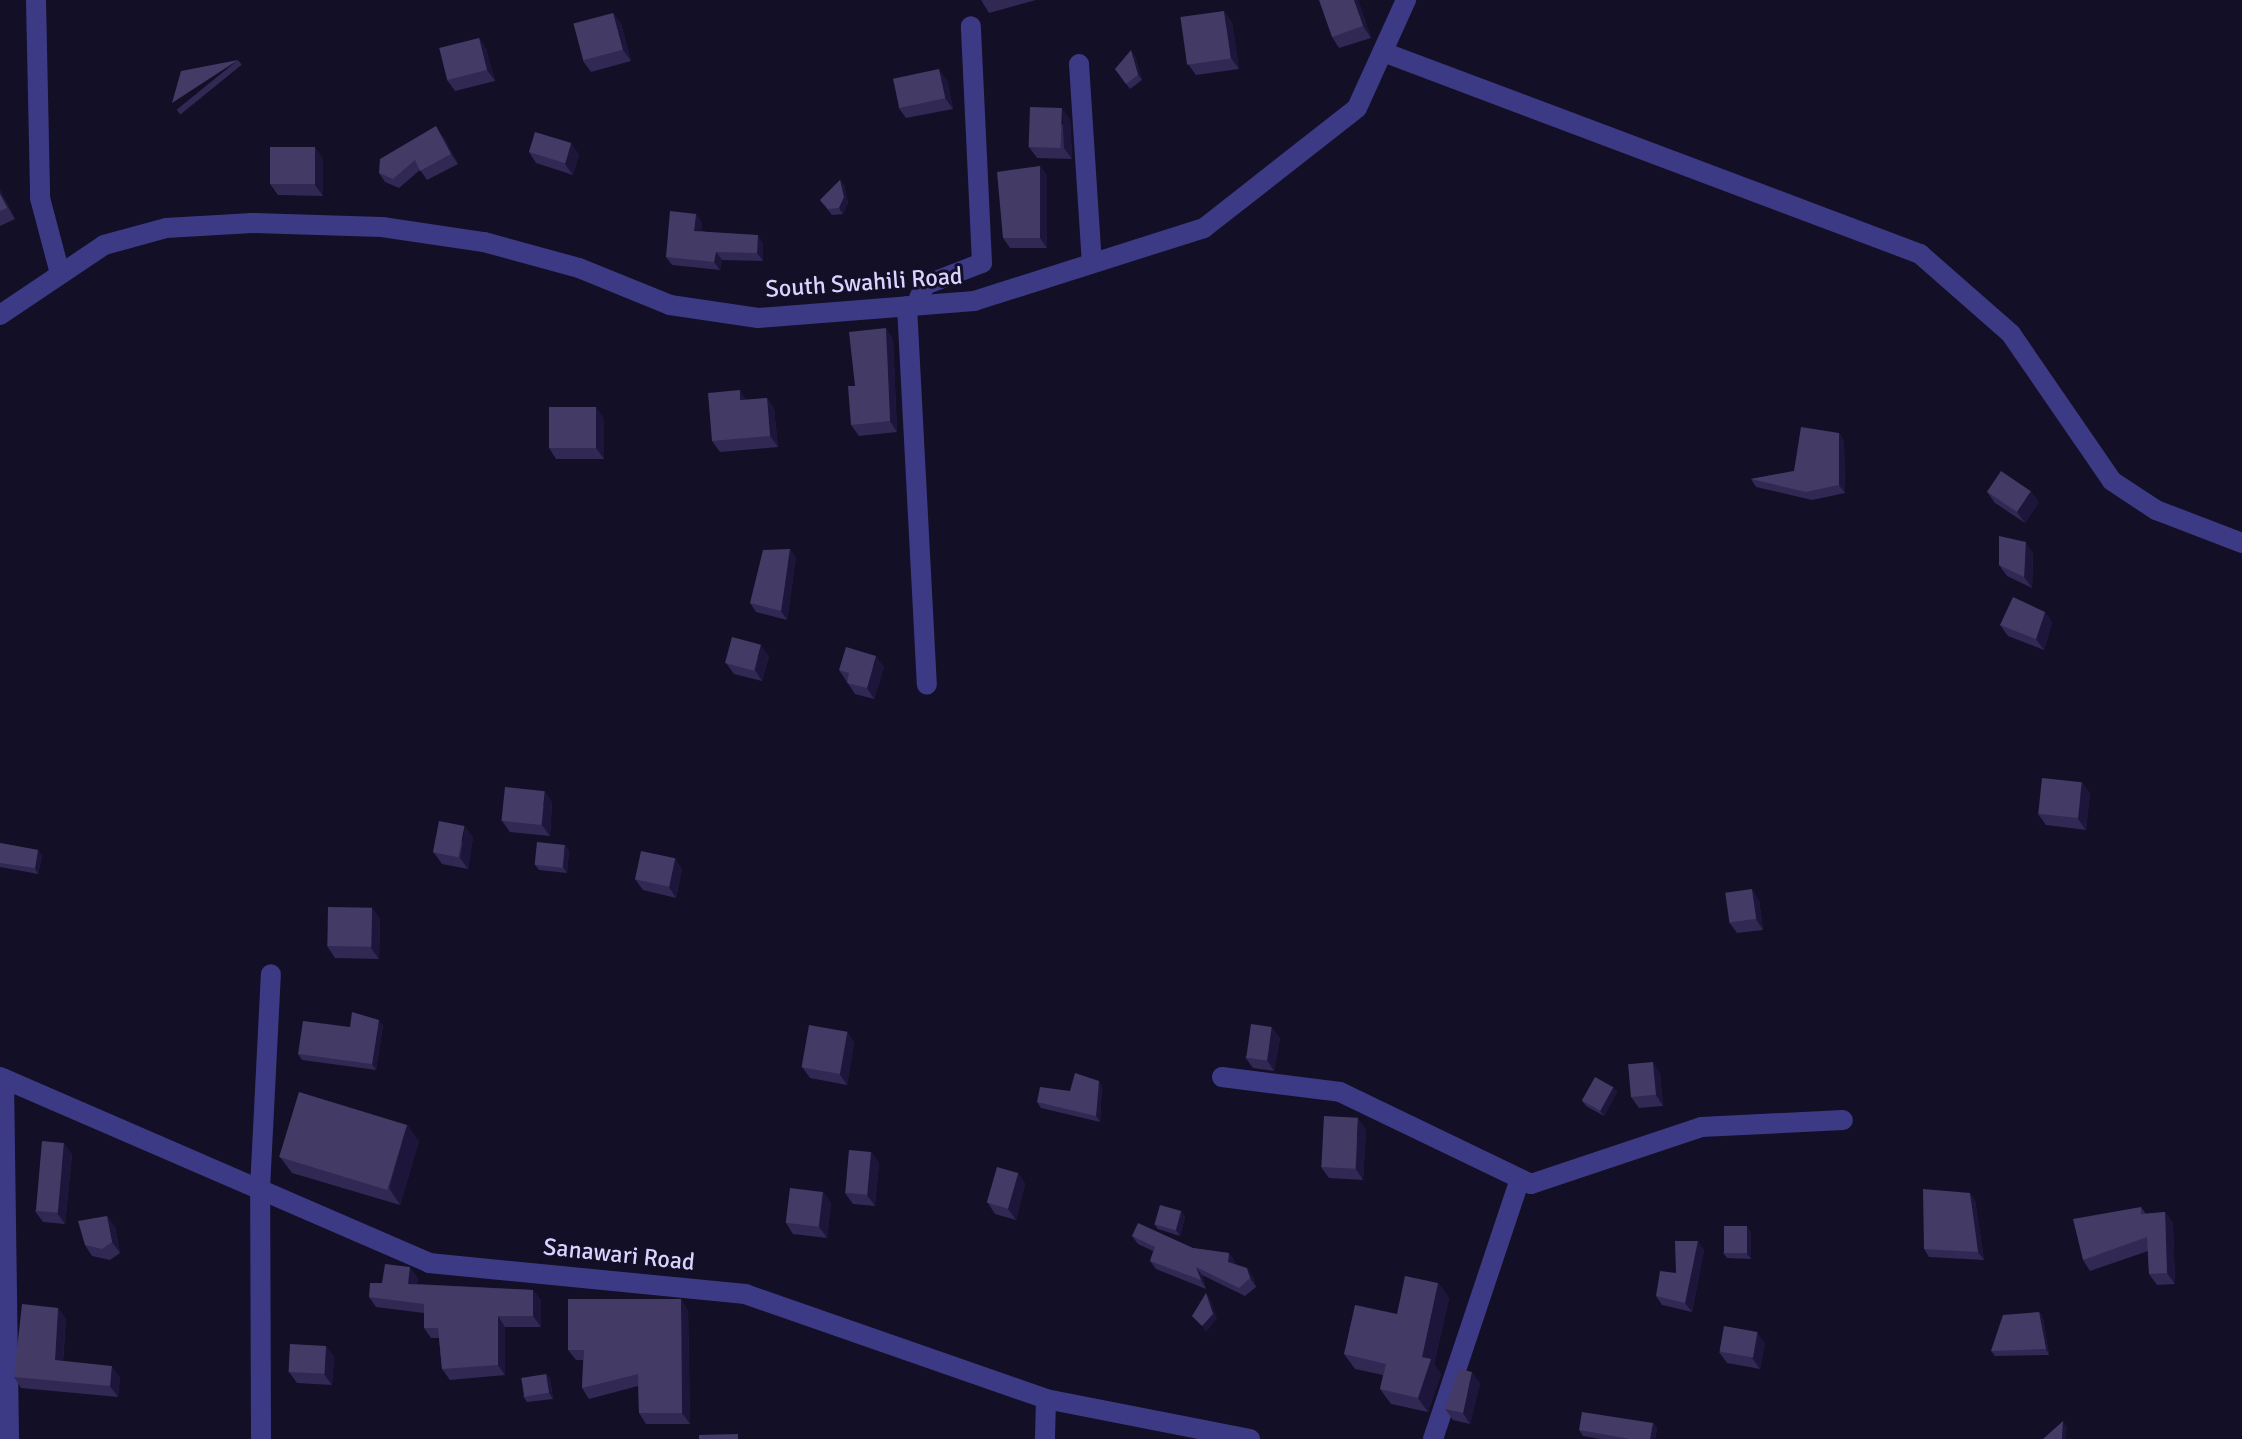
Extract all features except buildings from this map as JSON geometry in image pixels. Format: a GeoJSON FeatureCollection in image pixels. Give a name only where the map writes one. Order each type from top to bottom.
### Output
{"type":"FeatureCollection","features":[{"type":"Feature","properties":{"kind":"street"},"geometry":{"type":"LineString","coordinates":[[36,0],[40,198],[59,270]]}},
{"type":"Feature","properties":{"kind":"street","name":"South Swahili Road"},"geometry":{"type":"LineString","coordinates":[[0,315],[59,270],[104,245],[166,228],[316,223],[484,242],[579,268],[670,305],[758,318],[974,301],[1204,228],[1357,108],[1406,0]]}},
{"type":"Feature","properties":{"kind":"street"},"geometry":{"type":"LineString","coordinates":[[927,684],[911,305],[925,285],[982,263],[971,26]]}},
{"type":"Feature","properties":{"kind":"street"},"geometry":{"type":"LineString","coordinates":[[1383,52],[1920,254],[2011,334],[2112,481],[2156,510],[2242,543]]}},
{"type":"Feature","properties":{"kind":"street"},"geometry":{"type":"LineString","coordinates":[[1079,64],[1092,263]]}},
{"type":"Feature","properties":{"kind":"street"},"geometry":{"type":"LineString","coordinates":[[261,1439],[260,1189],[271,974]]}},
{"type":"Feature","properties":{"kind":"street"},"geometry":{"type":"LineString","coordinates":[[1222,1077],[1340,1092],[1519,1182],[1554,1180],[1701,1127],[1843,1120]]}},
{"type":"Feature","properties":{"kind":"street"},"geometry":{"type":"LineString","coordinates":[[2,1078],[9,1439]]}},
{"type":"Feature","properties":{"kind":"street","name":"Sanawari Road"},"geometry":{"type":"LineString","coordinates":[[2,1078],[429,1263],[745,1294],[1046,1399],[1250,1439]]}},
{"type":"Feature","properties":{"kind":"street"},"geometry":{"type":"LineString","coordinates":[[1433,1439],[1519,1182]]}},
{"type":"Feature","properties":{"kind":"street"},"geometry":{"type":"LineString","coordinates":[[1045,1439],[1046,1399]]}}]}
